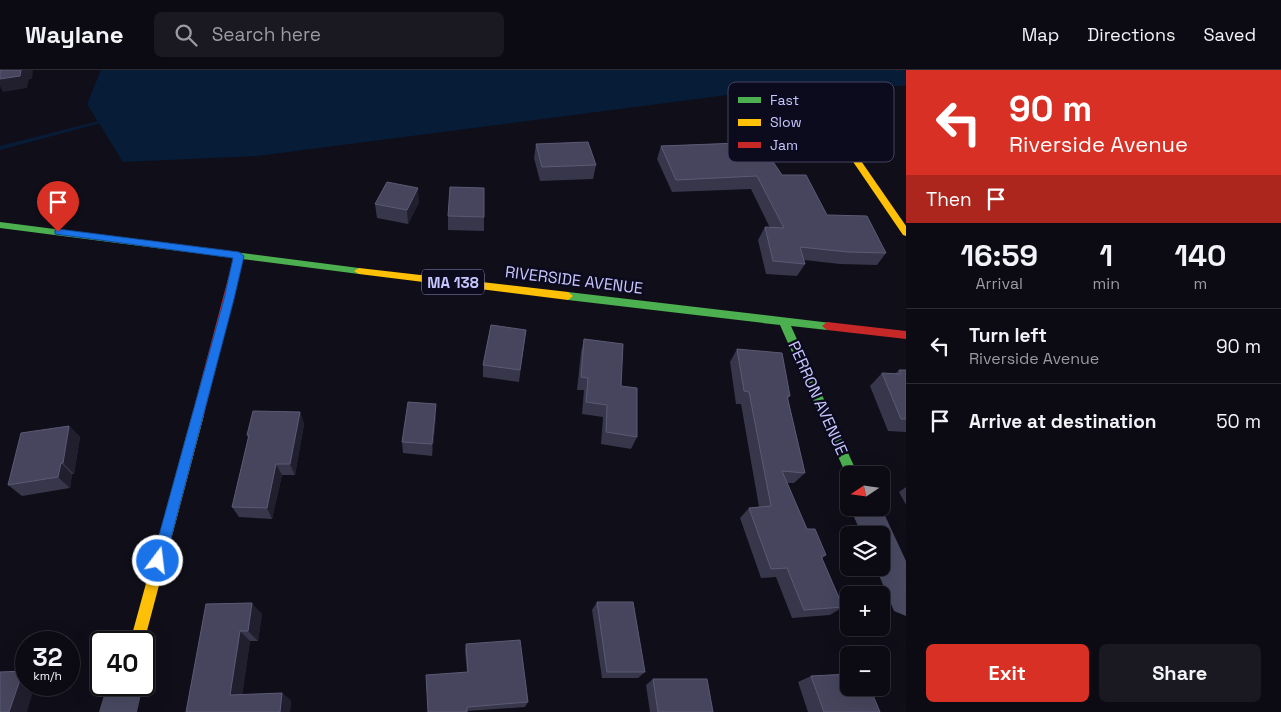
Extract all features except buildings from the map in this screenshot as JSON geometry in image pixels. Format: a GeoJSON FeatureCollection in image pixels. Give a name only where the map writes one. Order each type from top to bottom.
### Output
{"type":"FeatureCollection","features":[{"type":"Feature","properties":{"kind":"main road"},"geometry":{"type":"LineString","coordinates":[[857,162],[906,233]]}},
{"type":"Feature","properties":{"kind":"main road","name":"RIVERSIDE AVENUE"},"geometry":{"type":"LineString","coordinates":[[0,225],[332,268],[906,335]]}},
{"type":"Feature","properties":{"kind":"main road"},"geometry":{"type":"LineString","coordinates":[[140,631],[239,256]]}},
{"type":"Feature","properties":{"kind":"main road","name":"PERRON AVENUE"},"geometry":{"type":"LineString","coordinates":[[784,321],[848,466]]}},
{"type":"Feature","properties":{"kind":"street"},"geometry":{"type":"LineString","coordinates":[[890,563],[906,599]]}},
{"type":"Feature","properties":{"kind":"street"},"geometry":{"type":"LineString","coordinates":[[118,712],[122,696]]}},
{"type":"Feature","properties":{"kind":"water"},"geometry":{"type":"Polygon","coordinates":[[[101,70],[906,70],[906,86],[894,86],[894,82],[728,82],[728,95],[257,156],[123,162],[87,104],[101,70]]]}},
{"type":"Feature","properties":{"kind":"waterway"},"geometry":{"type":"LineString","coordinates":[[0,148],[109,120]]}},
{"type":"Feature","properties":{"kind":"traffic: fast"},"geometry":{"type":"LineString","coordinates":[[0,225],[359,271]]}},
{"type":"Feature","properties":{"kind":"traffic: fast"},"geometry":{"type":"LineString","coordinates":[[568,296],[827,326]]}},
{"type":"Feature","properties":{"kind":"traffic: fast"},"geometry":{"type":"LineString","coordinates":[[784,321],[848,466]]}},
{"type":"Feature","properties":{"kind":"traffic: slow"},"geometry":{"type":"LineString","coordinates":[[857,162],[906,233]]}},
{"type":"Feature","properties":{"kind":"traffic: slow"},"geometry":{"type":"LineString","coordinates":[[359,271],[568,296]]}},
{"type":"Feature","properties":{"kind":"traffic: slow"},"geometry":{"type":"LineString","coordinates":[[140,631],[198,415]]}},
{"type":"Feature","properties":{"kind":"traffic: jam"},"geometry":{"type":"LineString","coordinates":[[198,415],[239,256]]}},
{"type":"Feature","properties":{"kind":"traffic: jam"},"geometry":{"type":"LineString","coordinates":[[827,326],[906,335]]}},
{"type":"Feature","properties":{"kind":"route"},"geometry":{"type":"LineString","coordinates":[[58,232],[239,256],[158,561]]}}]}
